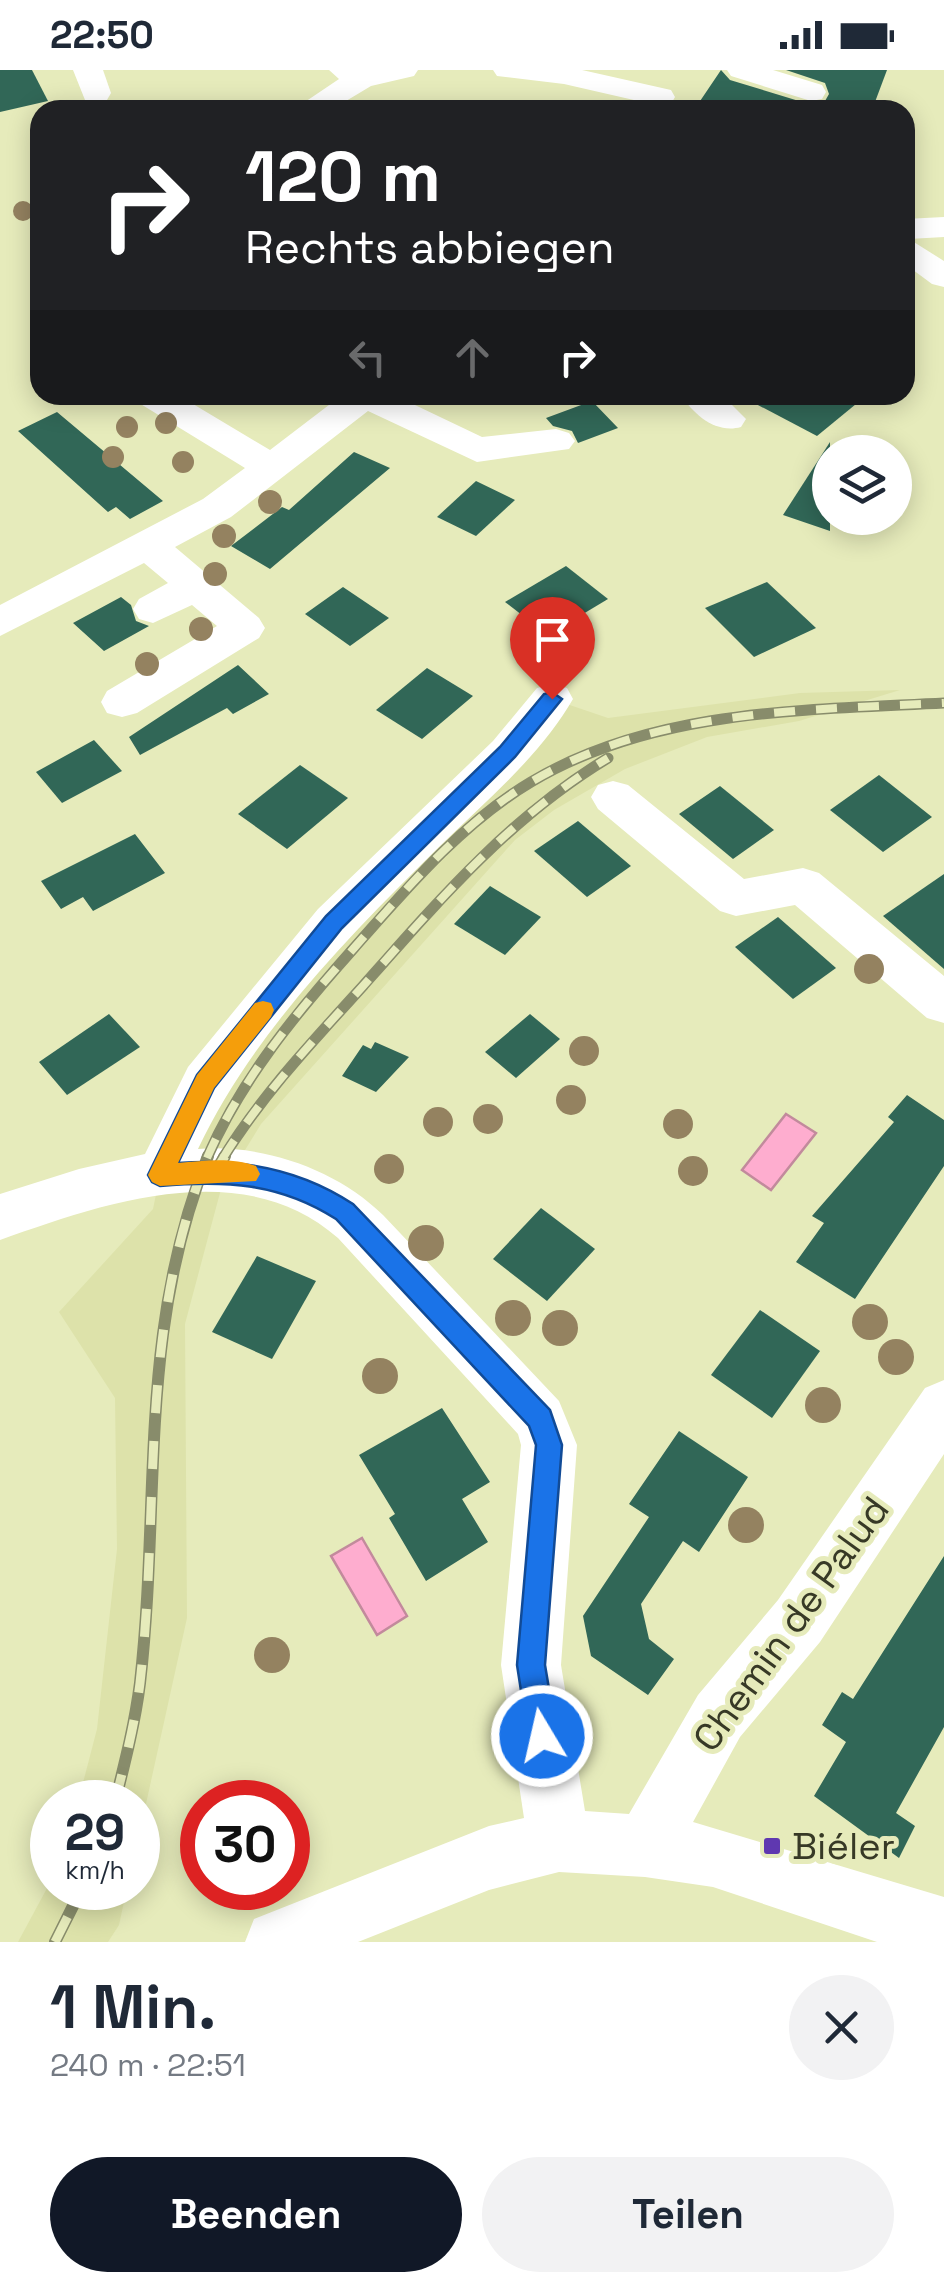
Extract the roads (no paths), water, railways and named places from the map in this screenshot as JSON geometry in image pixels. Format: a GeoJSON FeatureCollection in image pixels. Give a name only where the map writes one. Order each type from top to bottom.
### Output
{"type":"FeatureCollection","features":[{"type":"Feature","properties":{"kind":"street"},"geometry":{"type":"LineString","coordinates":[[320,100],[353,74],[404,70]]}},
{"type":"Feature","properties":{"kind":"street"},"geometry":{"type":"LineString","coordinates":[[508,70],[564,75],[661,92]]}},
{"type":"Feature","properties":{"kind":"street"},"geometry":{"type":"LineString","coordinates":[[742,70],[811,92]]}},
{"type":"Feature","properties":{"kind":"street"},"geometry":{"type":"LineString","coordinates":[[915,228],[944,227]]}},
{"type":"Feature","properties":{"kind":"street"},"geometry":{"type":"LineString","coordinates":[[915,255],[944,277]]}},
{"type":"Feature","properties":{"kind":"street"},"geometry":{"type":"LineString","coordinates":[[169,405],[271,467]]}},
{"type":"Feature","properties":{"kind":"street"},"geometry":{"type":"LineString","coordinates":[[0,622],[217,508],[353,405]]}},
{"type":"Feature","properties":{"kind":"street"},"geometry":{"type":"LineString","coordinates":[[386,405],[477,450],[556,441]]}},
{"type":"Feature","properties":{"kind":"street"},"geometry":{"type":"LineString","coordinates":[[711,405],[728,419]]}},
{"type":"Feature","properties":{"kind":"street"},"geometry":{"type":"LineString","coordinates":[[122,702],[246,628],[148,544]]}},
{"type":"Feature","properties":{"kind":"street"},"geometry":{"type":"LineString","coordinates":[[153,610],[196,586]]}},
{"type":"Feature","properties":{"kind":"street"},"geometry":{"type":"LineString","coordinates":[[160,1175],[205,1082],[334,922],[508,752],[552,699]]}},
{"type":"Feature","properties":{"kind":"street"},"geometry":{"type":"LineString","coordinates":[[613,797],[736,898],[803,886],[944,1004]]}},
{"type":"Feature","properties":{"kind":"street"},"geometry":{"type":"LineString","coordinates":[[0,1217],[72,1193],[160,1175],[215,1170],[276,1179],[324,1198],[358,1225],[540,1419],[549,1445],[531,1665],[559,1842]]}},
{"type":"Feature","properties":{"kind":"street","name":"Chemin de Palud"},"geometry":{"type":"LineString","coordinates":[[644,1846],[718,1716],[799,1621],[944,1406]]}},
{"type":"Feature","properties":{"kind":"street"},"geometry":{"type":"LineString","coordinates":[[277,1942],[490,1858],[559,1842],[644,1846],[713,1856],[918,1924],[944,1929]]}},
{"type":"Feature","properties":{"kind":"railway"},"geometry":{"type":"LineString","coordinates":[[207,1158],[254,1073],[333,972],[437,858],[482,817],[531,782],[578,758],[679,727],[785,712],[944,703]]}},
{"type":"Feature","properties":{"kind":"railway"},"geometry":{"type":"LineString","coordinates":[[223,1158],[289,1069],[448,892],[539,807],[608,758]]}},
{"type":"Feature","properties":{"kind":"railway"},"geometry":{"type":"LineString","coordinates":[[120,1780],[140,1683],[155,1417],[170,1287],[208,1156]]}},
{"type":"Feature","properties":{"kind":"railway"},"geometry":{"type":"LineString","coordinates":[[215,1172],[225,1156]]}},
{"type":"Feature","properties":{"kind":"railway"},"geometry":{"type":"LineString","coordinates":[[55,1942],[71,1910]]}},
{"type":"Feature","properties":{"kind":"place","name":"Biéler"},"geometry":{"type":"Point","coordinates":[772,1846]}}]}
